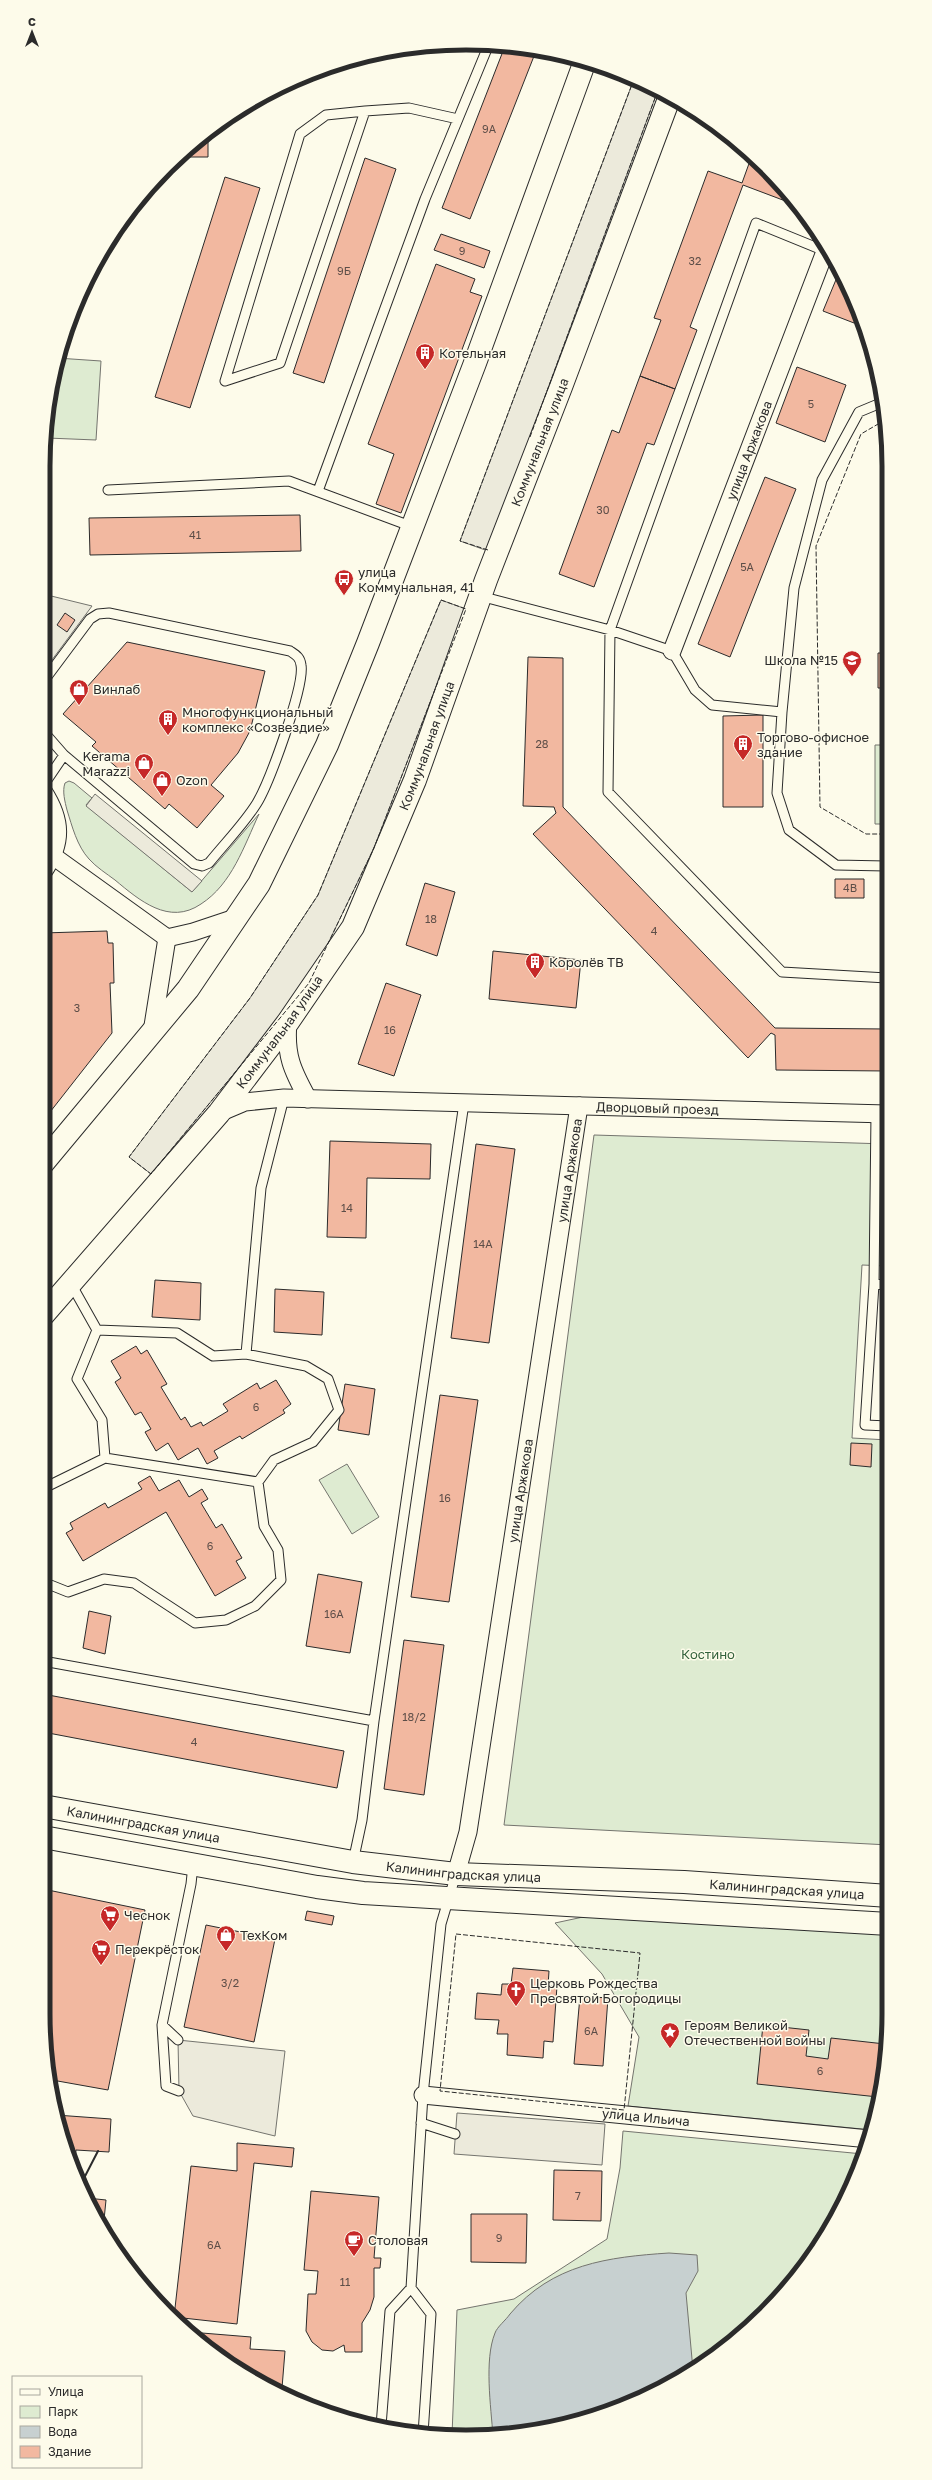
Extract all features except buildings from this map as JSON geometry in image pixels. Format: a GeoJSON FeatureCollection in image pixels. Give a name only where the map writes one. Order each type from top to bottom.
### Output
{"type":"FeatureCollection","features":[{"type":"Feature","properties":{"kind":"main road"},"geometry":{"type":"LineString","coordinates":[[50,1155],[188,989],[259,884],[327,745],[476,363],[583,67]]}},
{"type":"Feature","properties":{"kind":"main road","name":"Коммунальная улица"},"geometry":{"type":"LineString","coordinates":[[50,1306],[219,1113],[288,1022],[353,927],[415,780],[480,596],[561,387],[668,103]]}},
{"type":"Feature","properties":{"kind":"main road","name":"Калининградская улица"},"geometry":{"type":"LineString","coordinates":[[50,1807],[353,1862],[456,1874],[684,1882],[882,1896]]}},
{"type":"Feature","properties":{"kind":"main road"},"geometry":{"type":"LineString","coordinates":[[50,1839],[334,1890],[449,1899],[882,1924]]}},
{"type":"Feature","properties":{"kind":"street","name":"улица Аржакова"},"geometry":{"type":"LineString","coordinates":[[672,650],[824,254]]}},
{"type":"Feature","properties":{"kind":"street"},"geometry":{"type":"LineString","coordinates":[[50,801],[54,807],[59,832],[54,856],[50,862]]}},
{"type":"Feature","properties":{"kind":"street"},"geometry":{"type":"LineString","coordinates":[[54,856],[167,938],[193,932],[238,917]]}},
{"type":"Feature","properties":{"kind":"street"},"geometry":{"type":"LineString","coordinates":[[152,1033],[167,938]]}},
{"type":"Feature","properties":{"kind":"street"},"geometry":{"type":"LineString","coordinates":[[288,1022],[286,1044],[291,1070],[308,1099]]}},
{"type":"Feature","properties":{"kind":"street","name":"Дворцовый проезд"},"geometry":{"type":"LineString","coordinates":[[219,1113],[245,1102],[284,1098],[881,1114]]}},
{"type":"Feature","properties":{"kind":"street","name":"улица Аржакова"},"geometry":{"type":"LineString","coordinates":[[456,1874],[468,1832],[579,1106]]}},
{"type":"Feature","properties":{"kind":"street","name":"улица Ильича"},"geometry":{"type":"LineString","coordinates":[[423,2095],[863,2138]]}},
{"type":"Feature","properties":{"kind":"lane"},"geometry":{"type":"LineString","coordinates":[[318,491],[425,199],[486,51]]}},
{"type":"Feature","properties":{"kind":"lane"},"geometry":{"type":"LineString","coordinates":[[364,111],[280,363],[225,381],[300,134],[326,116],[364,111],[410,108],[458,119]]}},
{"type":"Feature","properties":{"kind":"lane"},"geometry":{"type":"LineString","coordinates":[[820,248],[756,224],[610,630],[608,792],[782,972],[882,978]]}},
{"type":"Feature","properties":{"kind":"lane"},"geometry":{"type":"LineString","coordinates":[[877,405],[859,412],[822,480],[794,588],[782,712],[777,793],[789,830],[836,865],[882,866]]}},
{"type":"Feature","properties":{"kind":"lane"},"geometry":{"type":"LineString","coordinates":[[108,490],[289,481],[413,527]]}},
{"type":"Feature","properties":{"kind":"lane"},"geometry":{"type":"LineString","coordinates":[[480,596],[610,630],[672,650],[695,690],[712,705],[782,712]]}},
{"type":"Feature","properties":{"kind":"lane"},"geometry":{"type":"LineString","coordinates":[[50,673],[90,619],[98,614],[109,613],[290,651],[299,657],[302,666],[293,711],[280,750],[257,803],[209,863],[202,866],[194,864],[64,755],[50,739]]}},
{"type":"Feature","properties":{"kind":"lane"},"geometry":{"type":"LineString","coordinates":[[50,776],[64,755]]}},
{"type":"Feature","properties":{"kind":"lane"},"geometry":{"type":"LineString","coordinates":[[246,1354],[261,1188],[284,1098]]}},
{"type":"Feature","properties":{"kind":"lane"},"geometry":{"type":"LineString","coordinates":[[353,1862],[362,1820],[374,1721],[464,1103]]}},
{"type":"Feature","properties":{"kind":"lane"},"geometry":{"type":"LineString","coordinates":[[881,1114],[874,1284],[865,1425],[882,1426]]}},
{"type":"Feature","properties":{"kind":"lane"},"geometry":{"type":"LineString","coordinates":[[70,1282],[97,1330]]}},
{"type":"Feature","properties":{"kind":"lane"},"geometry":{"type":"LineString","coordinates":[[874,1284],[882,1285]]}},
{"type":"Feature","properties":{"kind":"lane"},"geometry":{"type":"LineString","coordinates":[[50,1585],[68,1592],[104,1579],[134,1583],[195,1623],[226,1620],[255,1606],[281,1580],[278,1550],[264,1526],[258,1482],[274,1460],[313,1442],[339,1410],[328,1379],[306,1366],[246,1354],[213,1356],[177,1333],[97,1330]]}},
{"type":"Feature","properties":{"kind":"lane"},"geometry":{"type":"LineString","coordinates":[[97,1330],[77,1379],[102,1420],[105,1458]]}},
{"type":"Feature","properties":{"kind":"lane"},"geometry":{"type":"LineString","coordinates":[[50,1485],[105,1458],[258,1482]]}},
{"type":"Feature","properties":{"kind":"lane"},"geometry":{"type":"LineString","coordinates":[[50,1662],[374,1721]]}},
{"type":"Feature","properties":{"kind":"lane"},"geometry":{"type":"LineString","coordinates":[[180,2091],[166,2086],[162,2025],[191,1884],[193,1865]]}},
{"type":"Feature","properties":{"kind":"lane"},"geometry":{"type":"LineString","coordinates":[[381,2421],[390,2311],[411,2288],[423,2095],[441,1924],[456,1874]]}},
{"type":"Feature","properties":{"kind":"lane"},"geometry":{"type":"LineString","coordinates":[[162,2025],[178,2040]]}},
{"type":"Feature","properties":{"kind":"lane"},"geometry":{"type":"LineString","coordinates":[[421,2123],[455,2134]]}},
{"type":"Feature","properties":{"kind":"lane"},"geometry":{"type":"LineString","coordinates":[[411,2288],[431,2314],[423,2427]]}},
{"type":"Feature","properties":{"kind":"green space"},"geometry":{"type":"Polygon","coordinates":[[[64,358],[101,361],[96,440],[51,438],[58,385],[64,358]]]}},
{"type":"Feature","properties":{"kind":"green space"},"geometry":{"type":"Polygon","coordinates":[[[875,745],[882,745],[882,824],[875,824],[875,745]]]}},
{"type":"Feature","properties":{"kind":"green space"},"geometry":{"type":"Polygon","coordinates":[[[69,781],[74,783],[92,798],[86,805],[192,892],[259,814],[236,864],[212,896],[189,910],[177,912],[166,911],[155,908],[134,895],[95,865],[85,854],[75,836],[65,804],[64,786],[65,783],[69,781]]]}},
{"type":"Feature","properties":{"kind":"green space","name":"Костино"},"geometry":{"type":"Polygon","coordinates":[[[594,1135],[882,1144],[882,1266],[862,1265],[852,1438],[882,1440],[882,1845],[504,1825],[594,1135]]]}},
{"type":"Feature","properties":{"kind":"green space"},"geometry":{"type":"Polygon","coordinates":[[[347,1464],[379,1517],[352,1534],[319,1480],[347,1464]]]}},
{"type":"Feature","properties":{"kind":"green space"},"geometry":{"type":"Polygon","coordinates":[[[583,1917],[882,1930],[881,2041],[874,2095],[866,2129],[628,2106],[639,2037],[602,1974],[555,1923],[583,1917]]]}},
{"type":"Feature","properties":{"kind":"green space"},"geometry":{"type":"Polygon","coordinates":[[[623,2131],[858,2154],[839,2198],[826,2222],[796,2267],[779,2288],[740,2327],[697,2360],[650,2387],[600,2408],[574,2416],[547,2422],[493,2429],[452,2429],[457,2310],[514,2299],[607,2239],[620,2168],[623,2131]]]}},
{"type":"Feature","properties":{"kind":"shaded area"},"geometry":{"type":"Polygon","coordinates":[[[632,85],[656,96],[488,551],[460,541],[632,85]]]}},
{"type":"Feature","properties":{"kind":"shaded area"},"geometry":{"type":"Polygon","coordinates":[[[50,596],[92,606],[50,663],[50,596]]]}},
{"type":"Feature","properties":{"kind":"shaded area"},"geometry":{"type":"Polygon","coordinates":[[[441,600],[466,609],[374,848],[309,983],[151,1174],[129,1157],[250,998],[318,895],[441,600]]]}},
{"type":"Feature","properties":{"kind":"shaded area"},"geometry":{"type":"Polygon","coordinates":[[[95,794],[202,881],[192,892],[86,806],[95,794]]]}},
{"type":"Feature","properties":{"kind":"shaded area"},"geometry":{"type":"Polygon","coordinates":[[[178,2040],[285,2051],[275,2136],[193,2116],[179,2091],[178,2040]]]}},
{"type":"Feature","properties":{"kind":"shaded area"},"geometry":{"type":"Polygon","coordinates":[[[457,2113],[605,2124],[602,2165],[454,2154],[457,2113]]]}},
{"type":"Feature","properties":{"kind":"water"},"geometry":{"type":"Polygon","coordinates":[[[669,2253],[697,2255],[698,2271],[686,2293],[692,2363],[650,2387],[600,2408],[547,2422],[492,2429],[489,2384],[490,2356],[496,2331],[510,2314],[526,2297],[544,2284],[563,2274],[582,2266],[603,2261],[669,2253]]]}},
{"type":"Feature","properties":{"kind":"fence"},"geometry":{"type":"LineString","coordinates":[[488,550],[460,541],[632,85]]}},
{"type":"Feature","properties":{"kind":"fence"},"geometry":{"type":"LineString","coordinates":[[530,437],[656,96]]}},
{"type":"Feature","properties":{"kind":"fence"},"geometry":{"type":"LineString","coordinates":[[879,423],[861,434],[816,546],[820,807],[866,834],[882,834]]}},
{"type":"Feature","properties":{"kind":"fence"},"geometry":{"type":"LineString","coordinates":[[441,600],[466,609],[374,848],[309,983],[151,1174],[129,1157],[250,998],[318,895],[441,600]]}},
{"type":"Feature","properties":{"kind":"fence"},"geometry":{"type":"LineString","coordinates":[[456,1934],[640,1953],[624,2110],[440,2091],[456,1934]]}},
{"type":"Feature","properties":{"kind":"wall"},"geometry":{"type":"LineString","coordinates":[[84,2178],[98,2151]]}},
{"type":"Feature","properties":{"kind":"place","name":"Котельная"},"geometry":{"type":"Point","coordinates":[425,370]}},
{"type":"Feature","properties":{"kind":"place","name":"улица Коммунальная, 41"},"geometry":{"type":"Point","coordinates":[344,596]}},
{"type":"Feature","properties":{"kind":"place","name":"Школа №15"},"geometry":{"type":"Point","coordinates":[852,677]}},
{"type":"Feature","properties":{"kind":"place","name":"Винлаб"},"geometry":{"type":"Point","coordinates":[79,706]}},
{"type":"Feature","properties":{"kind":"place","name":"Многофункциональный комплекс «Созвездие»"},"geometry":{"type":"Point","coordinates":[168,736]}},
{"type":"Feature","properties":{"kind":"place","name":"Торгово-офисное здание"},"geometry":{"type":"Point","coordinates":[743,761]}},
{"type":"Feature","properties":{"kind":"place","name":"Kerama Marazzi"},"geometry":{"type":"Point","coordinates":[144,780]}},
{"type":"Feature","properties":{"kind":"place","name":"Ozon"},"geometry":{"type":"Point","coordinates":[162,797]}},
{"type":"Feature","properties":{"kind":"place","name":"Королёв ТВ"},"geometry":{"type":"Point","coordinates":[535,979]}},
{"type":"Feature","properties":{"kind":"place","name":"Чеснок"},"geometry":{"type":"Point","coordinates":[110,1932]}},
{"type":"Feature","properties":{"kind":"place","name":"ТехКом"},"geometry":{"type":"Point","coordinates":[226,1952]}},
{"type":"Feature","properties":{"kind":"place","name":"Перекрёсток"},"geometry":{"type":"Point","coordinates":[101,1966]}},
{"type":"Feature","properties":{"kind":"place","name":"Церковь Рождества Пресвятой Богородицы"},"geometry":{"type":"Point","coordinates":[516,2007]}},
{"type":"Feature","properties":{"kind":"place","name":"Героям Великой Отечественной войны"},"geometry":{"type":"Point","coordinates":[670,2049]}},
{"type":"Feature","properties":{"kind":"place","name":"Столовая"},"geometry":{"type":"Point","coordinates":[354,2257]}}]}
